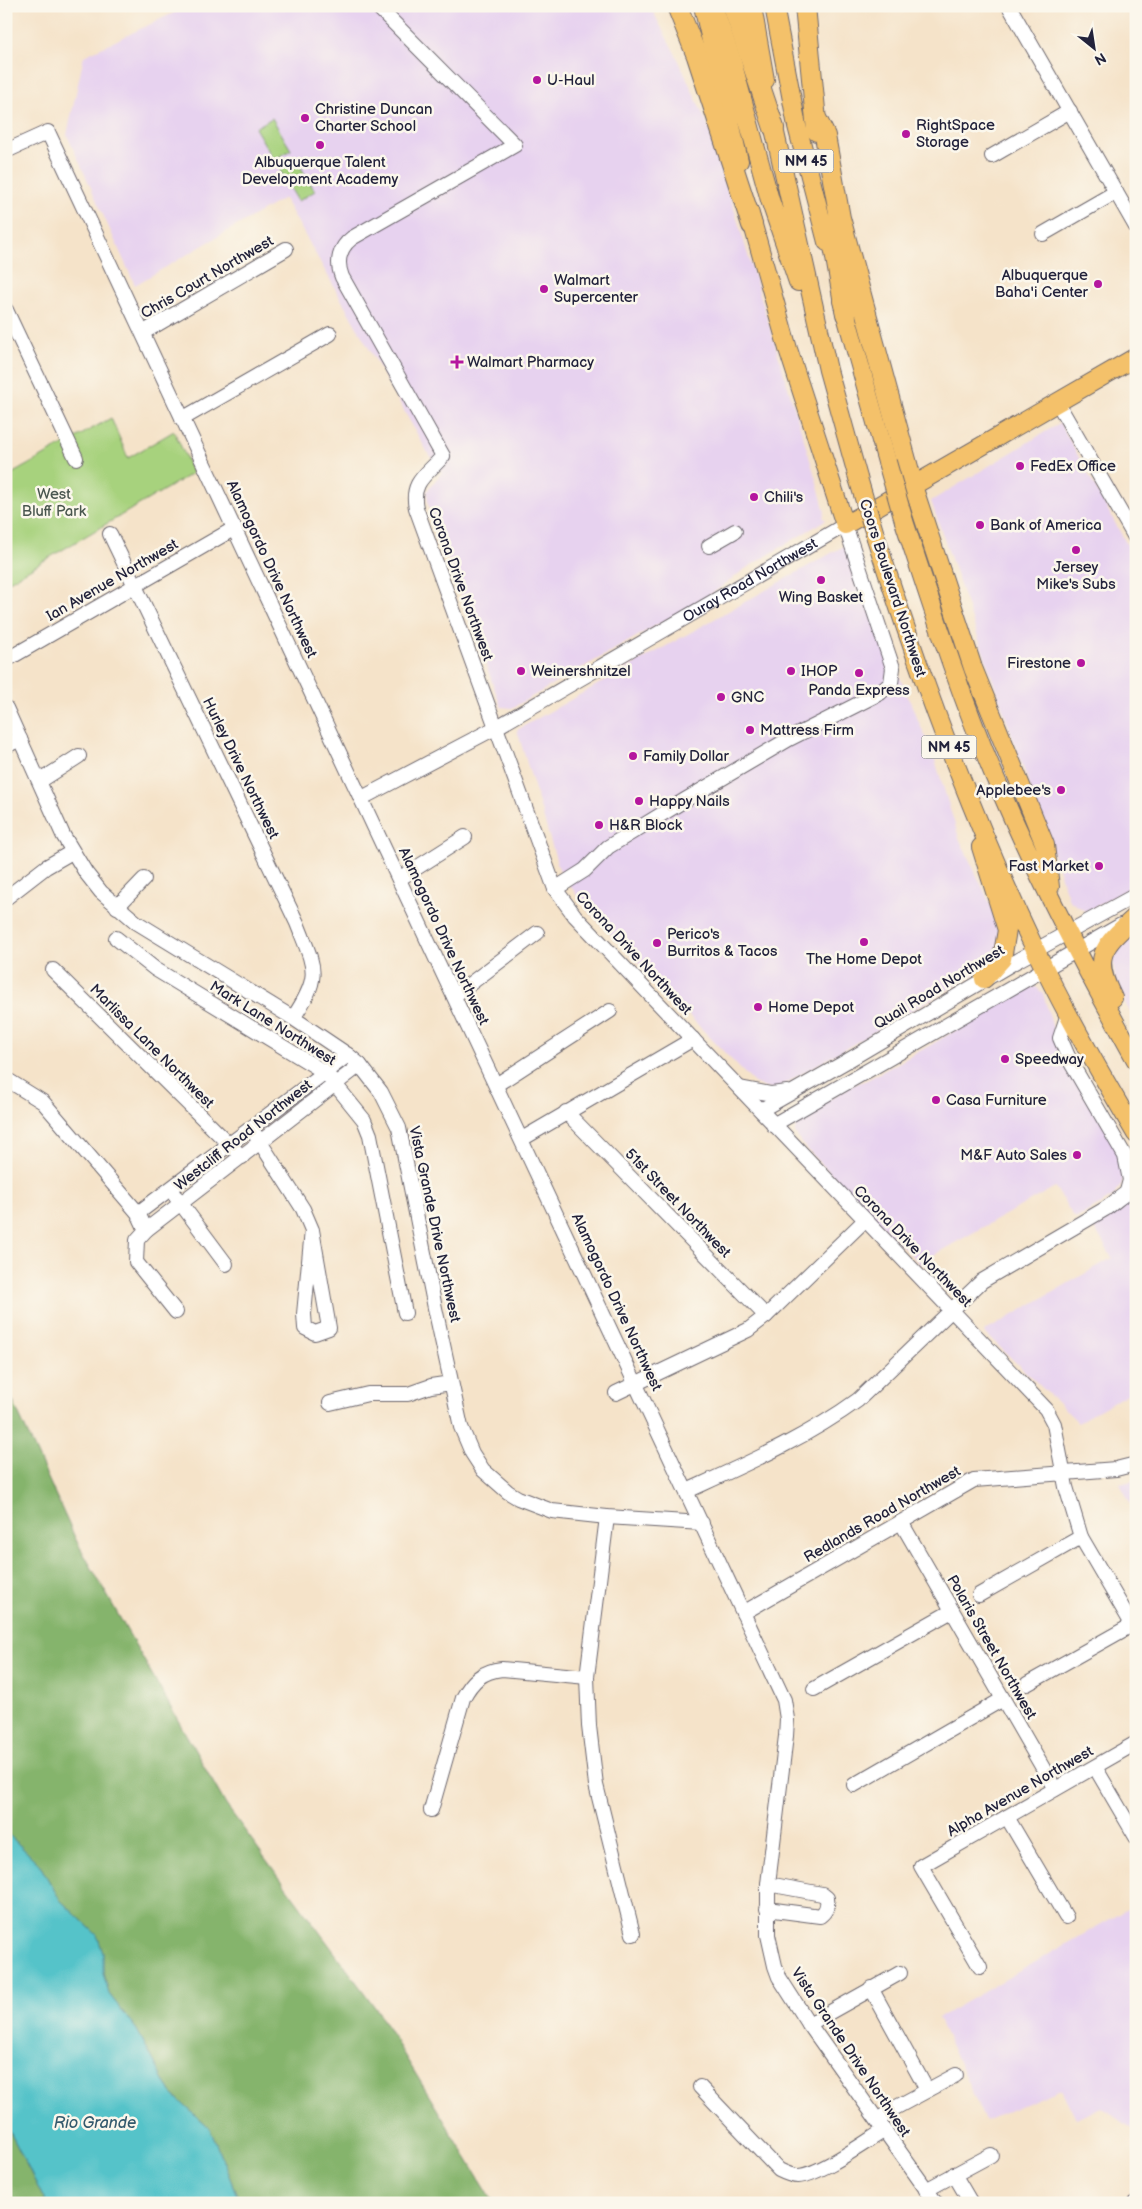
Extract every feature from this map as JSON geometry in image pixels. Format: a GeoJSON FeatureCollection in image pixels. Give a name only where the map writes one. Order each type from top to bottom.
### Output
{"type":"FeatureCollection","features":[{"type":"Feature","properties":{"kind":"highway"},"geometry":{"type":"LineString","coordinates":[[677,6],[697,56],[752,225]]}},
{"type":"Feature","properties":{"kind":"highway"},"geometry":{"type":"LineString","coordinates":[[733,6],[774,128]]}},
{"type":"Feature","properties":{"kind":"highway"},"geometry":{"type":"LineString","coordinates":[[805,6],[823,183],[846,314]]}},
{"type":"Feature","properties":{"kind":"highway"},"geometry":{"type":"LineString","coordinates":[[816,118],[825,136],[840,218],[913,486]]}},
{"type":"Feature","properties":{"kind":"main road"},"geometry":{"type":"LineString","coordinates":[[703,6],[711,49],[729,110],[752,225],[788,349],[845,526]]}},
{"type":"Feature","properties":{"kind":"main road"},"geometry":{"type":"LineString","coordinates":[[713,6],[731,58],[770,200],[828,370]]}},
{"type":"Feature","properties":{"kind":"main road","name":"Coors Boulevard Northwest"},"geometry":{"type":"LineString","coordinates":[[752,6],[774,128],[828,370],[876,538],[923,681],[968,795],[1035,950],[1068,1014],[1136,1134]]}},
{"type":"Feature","properties":{"kind":"main road","name":"Coors Boulevard Northwest"},"geometry":{"type":"LineString","coordinates":[[774,6],[797,126],[846,314],[904,521],[968,709],[994,774],[1051,900],[1076,951],[1136,1060]]}},
{"type":"Feature","properties":{"kind":"main road","name":"Ouray Road Northwest"},"geometry":{"type":"LineString","coordinates":[[845,526],[1136,357]]}},
{"type":"Feature","properties":{"kind":"main road"},"geometry":{"type":"LineString","coordinates":[[913,486],[973,668],[1045,845],[1051,900]]}},
{"type":"Feature","properties":{"kind":"main road"},"geometry":{"type":"LineString","coordinates":[[968,795],[986,867],[1007,930],[1002,959],[984,979]]}},
{"type":"Feature","properties":{"kind":"main road"},"geometry":{"type":"LineString","coordinates":[[1135,917],[1105,948],[1101,965],[1105,982],[1136,1044]]}},
{"type":"Feature","properties":{"kind":"street","name":"Corona Drive Northwest"},"geometry":{"type":"LineString","coordinates":[[377,6],[515,145],[352,238],[347,242],[339,257],[338,264],[342,277],[443,456],[417,484],[415,495],[416,508],[555,889],[575,916],[1046,1409],[1054,1424],[1066,1486],[1081,1537],[1134,1628]]}},
{"type":"Feature","properties":{"kind":"street"},"geometry":{"type":"LineString","coordinates":[[1010,6],[1136,227]]}},
{"type":"Feature","properties":{"kind":"street"},"geometry":{"type":"LineString","coordinates":[[992,156],[1070,111]]}},
{"type":"Feature","properties":{"kind":"street","name":"Alamogordo Drive Northwest"},"geometry":{"type":"LineString","coordinates":[[6,150],[48,132],[144,332],[182,419],[688,1491],[784,1700],[787,1719],[783,1760]]}},
{"type":"Feature","properties":{"kind":"street"},"geometry":{"type":"LineString","coordinates":[[1042,234],[1116,192]]}},
{"type":"Feature","properties":{"kind":"street","name":"Chris Court Northwest"},"geometry":{"type":"LineString","coordinates":[[144,332],[286,249]]}},
{"type":"Feature","properties":{"kind":"street"},"geometry":{"type":"LineString","coordinates":[[6,310],[76,458]]}},
{"type":"Feature","properties":{"kind":"street"},"geometry":{"type":"LineString","coordinates":[[182,419],[330,334]]}},
{"type":"Feature","properties":{"kind":"street"},"geometry":{"type":"LineString","coordinates":[[1057,402],[1136,540]]}},
{"type":"Feature","properties":{"kind":"street"},"geometry":{"type":"LineString","coordinates":[[555,889],[585,870],[608,847],[789,739],[880,693],[891,683],[893,668],[845,526]]}},
{"type":"Feature","properties":{"kind":"street","name":"Ouray Road Northwest"},"geometry":{"type":"LineString","coordinates":[[362,798],[497,727],[845,526]]}},
{"type":"Feature","properties":{"kind":"street","name":"Ian Avenue Northwest"},"geometry":{"type":"LineString","coordinates":[[6,660],[235,528]]}},
{"type":"Feature","properties":{"kind":"street"},"geometry":{"type":"LineString","coordinates":[[709,546],[736,531]]}},
{"type":"Feature","properties":{"kind":"street","name":"Hurley Drive Northwest"},"geometry":{"type":"LineString","coordinates":[[110,534],[297,923],[313,964],[311,988],[293,1018]]}},
{"type":"Feature","properties":{"kind":"street","name":"Vista Grande Drive Northwest"},"geometry":{"type":"LineString","coordinates":[[6,708],[72,852],[86,873],[117,907],[136,922],[293,1018],[348,1055],[360,1066],[380,1092],[399,1128],[451,1383],[466,1440],[483,1470],[496,1483],[518,1498],[541,1508],[570,1514],[702,1523]]}},
{"type":"Feature","properties":{"kind":"street"},"geometry":{"type":"LineString","coordinates":[[6,746],[20,739]]}},
{"type":"Feature","properties":{"kind":"street"},"geometry":{"type":"LineString","coordinates":[[40,781],[79,756]]}},
{"type":"Feature","properties":{"kind":"street"},"geometry":{"type":"LineString","coordinates":[[399,879],[465,838]]}},
{"type":"Feature","properties":{"kind":"street"},"geometry":{"type":"LineString","coordinates":[[6,898],[46,867],[72,852]]}},
{"type":"Feature","properties":{"kind":"street"},"geometry":{"type":"LineString","coordinates":[[117,907],[144,879]]}},
{"type":"Feature","properties":{"kind":"street","name":"Quail Road Northwest"},"geometry":{"type":"LineString","coordinates":[[760,1110],[847,1061],[984,979],[1136,895]]}},
{"type":"Feature","properties":{"kind":"street"},"geometry":{"type":"LineString","coordinates":[[773,1125],[1135,917]]}},
{"type":"Feature","properties":{"kind":"street"},"geometry":{"type":"LineString","coordinates":[[454,996],[537,933]]}},
{"type":"Feature","properties":{"kind":"street","name":"Mark Lane Northwest"},"geometry":{"type":"LineString","coordinates":[[116,938],[155,969],[331,1079],[364,1120],[370,1135],[405,1313]]}},
{"type":"Feature","properties":{"kind":"street","name":"Marlissa Lane Northwest"},"geometry":{"type":"LineString","coordinates":[[53,970],[242,1157]]}},
{"type":"Feature","properties":{"kind":"street"},"geometry":{"type":"LineString","coordinates":[[496,1085],[610,1011]]}},
{"type":"Feature","properties":{"kind":"street"},"geometry":{"type":"LineString","coordinates":[[688,1491],[772,1451],[840,1413],[858,1400],[982,1281],[1112,1205],[1132,1190],[1125,1156],[1070,1061],[1060,1038],[1068,1014]]}},
{"type":"Feature","properties":{"kind":"street"},"geometry":{"type":"LineString","coordinates":[[522,1139],[693,1039]]}},
{"type":"Feature","properties":{"kind":"street","name":"Westcliff Road Northwest"},"geometry":{"type":"LineString","coordinates":[[146,1230],[262,1141],[331,1079],[348,1055]]}},
{"type":"Feature","properties":{"kind":"street"},"geometry":{"type":"LineString","coordinates":[[847,1061],[856,1076]]}},
{"type":"Feature","properties":{"kind":"street","name":"Westcliff Road Northwest"},"geometry":{"type":"LineString","coordinates":[[138,1213],[251,1128],[331,1079],[360,1066]]}},
{"type":"Feature","properties":{"kind":"street"},"geometry":{"type":"LineString","coordinates":[[6,1079],[43,1102],[138,1213],[146,1230],[137,1240],[136,1262],[176,1312]]}},
{"type":"Feature","properties":{"kind":"street"},"geometry":{"type":"LineString","coordinates":[[738,1087],[771,1094],[793,1091]]}},
{"type":"Feature","properties":{"kind":"street","name":"51st Street Northwest"},"geometry":{"type":"LineString","coordinates":[[566,1112],[766,1316]]}},
{"type":"Feature","properties":{"kind":"street"},"geometry":{"type":"LineString","coordinates":[[251,1128],[262,1141],[290,1189],[298,1199],[312,1230],[329,1328],[315,1333],[305,1328],[304,1314],[312,1230]]}},
{"type":"Feature","properties":{"kind":"street"},"geometry":{"type":"LineString","coordinates":[[171,1188],[226,1264]]}},
{"type":"Feature","properties":{"kind":"street"},"geometry":{"type":"LineString","coordinates":[[616,1393],[748,1330],[766,1316],[865,1220]]}},
{"type":"Feature","properties":{"kind":"street"},"geometry":{"type":"LineString","coordinates":[[330,1402],[368,1394],[408,1394],[431,1386],[451,1383]]}},
{"type":"Feature","properties":{"kind":"street","name":"Redlands Road Northwest"},"geometry":{"type":"LineString","coordinates":[[743,1613],[974,1480],[1116,1469],[1136,1464]]}},
{"type":"Feature","properties":{"kind":"street"},"geometry":{"type":"LineString","coordinates":[[607,1517],[587,1677],[589,1726],[596,1785],[633,1934]]}},
{"type":"Feature","properties":{"kind":"street","name":"Polaris Street Northwest"},"geometry":{"type":"LineString","coordinates":[[901,1522],[1055,1789]]}},
{"type":"Feature","properties":{"kind":"street"},"geometry":{"type":"LineString","coordinates":[[979,1595],[1081,1537]]}},
{"type":"Feature","properties":{"kind":"street"},"geometry":{"type":"LineString","coordinates":[[814,1689],[952,1611]]}},
{"type":"Feature","properties":{"kind":"street"},"geometry":{"type":"LineString","coordinates":[[1027,1684],[1134,1628]]}},
{"type":"Feature","properties":{"kind":"street"},"geometry":{"type":"LineString","coordinates":[[431,1810],[463,1698],[469,1686],[478,1676],[502,1669],[587,1677]]}},
{"type":"Feature","properties":{"kind":"street"},"geometry":{"type":"LineString","coordinates":[[854,1785],[1003,1698]]}},
{"type":"Feature","properties":{"kind":"street","name":"Alpha Avenue Northwest"},"geometry":{"type":"LineString","coordinates":[[980,1967],[921,1866],[1136,1743]]}},
{"type":"Feature","properties":{"kind":"street","name":"Vista Grande Drive Northwest"},"geometry":{"type":"LineString","coordinates":[[783,1760],[768,1884],[767,1909],[770,1950],[775,1966],[809,2024],[936,2203]]}},
{"type":"Feature","properties":{"kind":"street"},"geometry":{"type":"LineString","coordinates":[[1094,1767],[1136,1838]]}},
{"type":"Feature","properties":{"kind":"street"},"geometry":{"type":"LineString","coordinates":[[1007,1817],[1066,1917]]}},
{"type":"Feature","properties":{"kind":"street"},"geometry":{"type":"LineString","coordinates":[[767,1909],[820,1916],[825,1913],[828,1903],[822,1894],[768,1884]]}},
{"type":"Feature","properties":{"kind":"street"},"geometry":{"type":"LineString","coordinates":[[809,2024],[900,1973]]}},
{"type":"Feature","properties":{"kind":"street"},"geometry":{"type":"LineString","coordinates":[[871,1988],[927,2090]]}},
{"type":"Feature","properties":{"kind":"street"},"geometry":{"type":"LineString","coordinates":[[700,2087],[779,2170],[799,2176],[857,2148],[881,2125],[927,2090],[956,2075]]}},
{"type":"Feature","properties":{"kind":"street"},"geometry":{"type":"LineString","coordinates":[[926,2190],[990,2155]]}},
{"type":"Feature","properties":{"kind":"street"},"geometry":{"type":"LineString","coordinates":[[954,2174],[971,2203]]}},
{"type":"Feature","properties":{"kind":"shaded area"},"geometry":{"type":"Polygon","coordinates":[[[188,6],[650,6],[679,61],[710,130],[818,486],[825,512],[823,517],[826,520],[745,569],[713,593],[512,708],[501,707],[428,504],[427,491],[442,472],[429,455],[284,198],[135,285],[67,135],[84,56],[188,6]]]}},
{"type":"Feature","properties":{"kind":"shaded area"},"geometry":{"type":"Polygon","coordinates":[[[1060,423],[1136,561],[1136,884],[1086,912],[1069,900],[931,501],[1060,423]]]}},
{"type":"Feature","properties":{"kind":"shaded area"},"geometry":{"type":"Polygon","coordinates":[[[844,546],[935,760],[959,838],[995,914],[1000,930],[1000,946],[989,966],[777,1088],[768,1089],[754,1083],[587,910],[559,869],[517,730],[844,546]]]}},
{"type":"Feature","properties":{"kind":"shaded area"},"geometry":{"type":"Polygon","coordinates":[[[1136,927],[1136,1022],[1117,989],[1112,954],[1130,930],[1136,927]]]}},
{"type":"Feature","properties":{"kind":"shaded area"},"geometry":{"type":"Polygon","coordinates":[[[1028,987],[1036,987],[1043,993],[1059,1050],[1121,1154],[1124,1172],[1122,1184],[1113,1197],[1077,1218],[1073,1216],[1055,1187],[935,1254],[921,1265],[801,1143],[795,1133],[796,1119],[853,1085],[867,1080],[929,1046],[1028,987]]]}},
{"type":"Feature","properties":{"kind":"shaded area"},"geometry":{"type":"Polygon","coordinates":[[[1136,1195],[1136,1389],[1078,1422],[984,1332],[1112,1258],[1093,1225],[1122,1207],[1136,1195]]]}},
{"type":"Feature","properties":{"kind":"shaded area"},"geometry":{"type":"Polygon","coordinates":[[[1136,1480],[1136,1513],[1120,1484],[1136,1480]]]}},
{"type":"Feature","properties":{"kind":"shaded area"},"geometry":{"type":"Polygon","coordinates":[[[1136,1904],[1136,2132],[1101,2107],[1076,2119],[1061,2089],[985,2121],[938,2018],[1136,1904]]]}},
{"type":"Feature","properties":{"kind":"green space"},"geometry":{"type":"Polygon","coordinates":[[[272,118],[291,150],[274,160],[255,128],[272,118]]]}},
{"type":"Feature","properties":{"kind":"green space"},"geometry":{"type":"Polygon","coordinates":[[[296,159],[315,191],[298,201],[279,169],[296,159]]]}},
{"type":"Feature","properties":{"kind":"green space","name":"West Bluff Park"},"geometry":{"type":"Polygon","coordinates":[[[111,418],[128,458],[174,431],[193,473],[6,583],[6,477],[111,418]]]}},
{"type":"Feature","properties":{"kind":"green space"},"geometry":{"type":"Polygon","coordinates":[[[6,1386],[77,1542],[226,1805],[377,2010],[494,2203],[240,2203],[210,2129],[171,2093],[137,2030],[109,1994],[103,1973],[103,1953],[97,1935],[60,1900],[39,1864],[10,1836],[6,1828],[6,1386]]]}},
{"type":"Feature","properties":{"kind":"green space"},"geometry":{"type":"Polygon","coordinates":[[[6,2124],[46,2203],[6,2203],[6,2124]]]}},
{"type":"Feature","properties":{"kind":"water","name":"Rio Grande"},"geometry":{"type":"Polygon","coordinates":[[[6,1828],[10,1836],[39,1864],[60,1900],[97,1935],[103,1953],[103,1973],[109,1994],[137,2030],[171,2093],[210,2129],[240,2203],[46,2203],[6,2124],[6,1828]]]}},
{"type":"Feature","properties":{"kind":"place","name":"U-Haul"},"geometry":{"type":"Point","coordinates":[537,80]}},
{"type":"Feature","properties":{"kind":"place","name":"Christine Duncan Charter School"},"geometry":{"type":"Point","coordinates":[305,118]}},
{"type":"Feature","properties":{"kind":"place","name":"RightSpace Storage"},"geometry":{"type":"Point","coordinates":[906,134]}},
{"type":"Feature","properties":{"kind":"place","name":"Albuquerque Talent Development Academy"},"geometry":{"type":"Point","coordinates":[320,145]}},
{"type":"Feature","properties":{"kind":"place","name":"Albuquerque Baha'i Center"},"geometry":{"type":"Point","coordinates":[1098,284]}},
{"type":"Feature","properties":{"kind":"place","name":"Walmart Supercenter"},"geometry":{"type":"Point","coordinates":[544,289]}},
{"type":"Feature","properties":{"kind":"place","name":"Walmart Pharmacy"},"geometry":{"type":"Point","coordinates":[457,362]}},
{"type":"Feature","properties":{"kind":"place","name":"FedEx Office"},"geometry":{"type":"Point","coordinates":[1020,466]}},
{"type":"Feature","properties":{"kind":"place","name":"Chili's"},"geometry":{"type":"Point","coordinates":[754,497]}},
{"type":"Feature","properties":{"kind":"place","name":"Bank of America"},"geometry":{"type":"Point","coordinates":[980,525]}},
{"type":"Feature","properties":{"kind":"place","name":"Jersey Mike's Subs"},"geometry":{"type":"Point","coordinates":[1076,550]}},
{"type":"Feature","properties":{"kind":"place","name":"Wing Basket"},"geometry":{"type":"Point","coordinates":[821,580]}},
{"type":"Feature","properties":{"kind":"place","name":"Firestone"},"geometry":{"type":"Point","coordinates":[1081,663]}},
{"type":"Feature","properties":{"kind":"place","name":"Weinershnitzel"},"geometry":{"type":"Point","coordinates":[521,671]}},
{"type":"Feature","properties":{"kind":"place","name":"IHOP"},"geometry":{"type":"Point","coordinates":[791,671]}},
{"type":"Feature","properties":{"kind":"place","name":"Panda Express"},"geometry":{"type":"Point","coordinates":[859,673]}},
{"type":"Feature","properties":{"kind":"place","name":"GNC"},"geometry":{"type":"Point","coordinates":[721,697]}},
{"type":"Feature","properties":{"kind":"place","name":"Mattress Firm"},"geometry":{"type":"Point","coordinates":[750,730]}},
{"type":"Feature","properties":{"kind":"place","name":"Family Dollar"},"geometry":{"type":"Point","coordinates":[633,756]}},
{"type":"Feature","properties":{"kind":"place","name":"Applebee's"},"geometry":{"type":"Point","coordinates":[1061,790]}},
{"type":"Feature","properties":{"kind":"place","name":"Happy Nails"},"geometry":{"type":"Point","coordinates":[639,801]}},
{"type":"Feature","properties":{"kind":"place","name":"H&R Block"},"geometry":{"type":"Point","coordinates":[599,825]}},
{"type":"Feature","properties":{"kind":"place","name":"Fast Market"},"geometry":{"type":"Point","coordinates":[1099,866]}},
{"type":"Feature","properties":{"kind":"place","name":"The Home Depot"},"geometry":{"type":"Point","coordinates":[864,942]}},
{"type":"Feature","properties":{"kind":"place","name":"Perico's Burritos & Tacos"},"geometry":{"type":"Point","coordinates":[657,943]}},
{"type":"Feature","properties":{"kind":"place","name":"Home Depot"},"geometry":{"type":"Point","coordinates":[758,1007]}},
{"type":"Feature","properties":{"kind":"place","name":"Speedway"},"geometry":{"type":"Point","coordinates":[1005,1059]}},
{"type":"Feature","properties":{"kind":"place","name":"Casa Furniture"},"geometry":{"type":"Point","coordinates":[936,1100]}},
{"type":"Feature","properties":{"kind":"place","name":"M&F Auto Sales"},"geometry":{"type":"Point","coordinates":[1077,1155]}}]}
